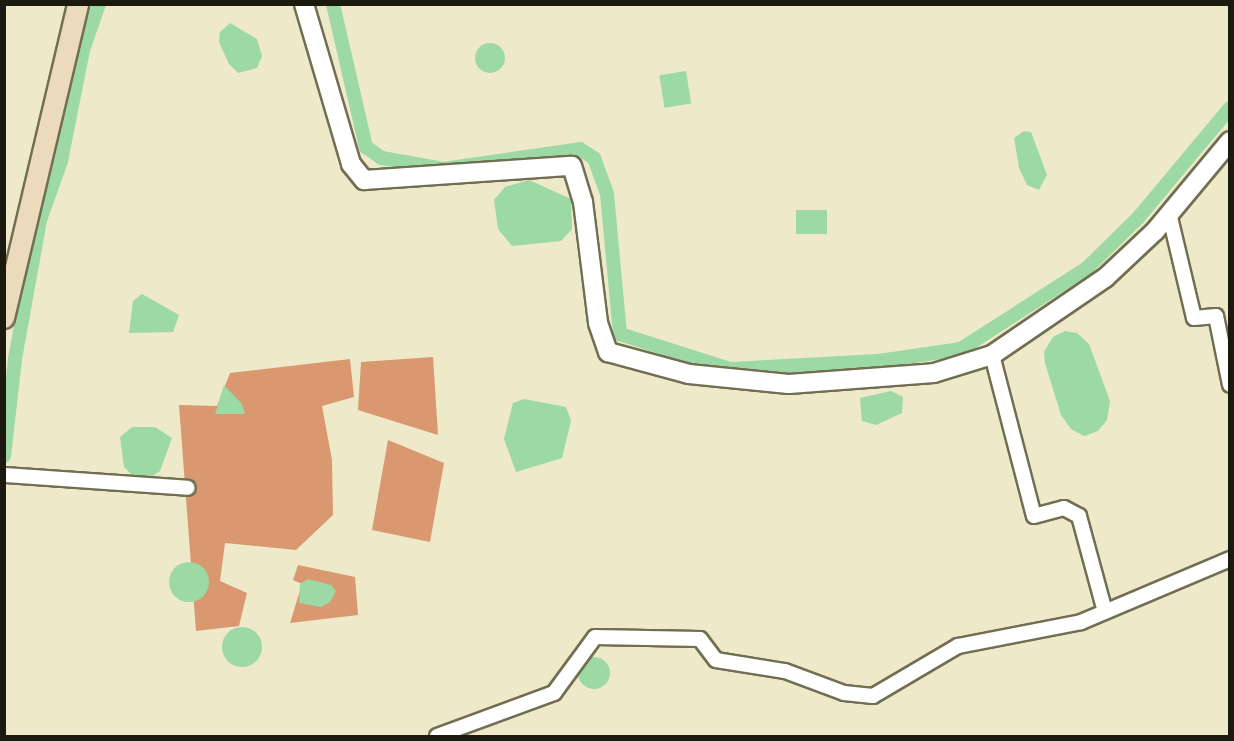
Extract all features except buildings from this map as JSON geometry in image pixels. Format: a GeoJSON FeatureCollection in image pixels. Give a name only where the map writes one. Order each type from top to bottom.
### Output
{"type":"FeatureCollection","features":[{"type":"Feature","properties":{"kind":"main road"},"geometry":{"type":"LineString","coordinates":[[4,318],[78,4]]}},
{"type":"Feature","properties":{"kind":"street"},"geometry":{"type":"LineString","coordinates":[[304,4],[351,164],[364,180],[572,166],[583,202],[598,323],[608,352],[689,374],[789,384],[934,373],[992,355],[1106,278],[1169,213],[1230,141]]}},
{"type":"Feature","properties":{"kind":"street"},"geometry":{"type":"LineString","coordinates":[[1169,213],[1194,318],[1216,316],[1230,385]]}},
{"type":"Feature","properties":{"kind":"street"},"geometry":{"type":"LineString","coordinates":[[992,355],[1034,516],[1064,508],[1078,516],[1105,612]]}},
{"type":"Feature","properties":{"kind":"street"},"geometry":{"type":"LineString","coordinates":[[6,475],[188,488]]}},
{"type":"Feature","properties":{"kind":"street"},"geometry":{"type":"LineString","coordinates":[[437,736],[554,693],[595,637],[700,639],[716,660],[785,671],[844,693],[873,696],[958,646],[1105,612],[1230,559]]}},
{"type":"Feature","properties":{"kind":"shaded area"},"geometry":{"type":"Polygon","coordinates":[[[230,23],[257,39],[262,56],[257,68],[238,73],[229,64],[219,42],[220,32],[230,23]]]}},
{"type":"Feature","properties":{"kind":"shaded area"},"geometry":{"type":"Polygon","coordinates":[[[490,43],[496,44],[504,52],[504,64],[496,72],[490,73],[484,72],[476,64],[475,58],[476,52],[484,44],[490,43]]]}},
{"type":"Feature","properties":{"kind":"shaded area"},"geometry":{"type":"Polygon","coordinates":[[[686,71],[691,104],[664,108],[659,75],[686,71]]]}},
{"type":"Feature","properties":{"kind":"shaded area"},"geometry":{"type":"Polygon","coordinates":[[[1024,131],[1031,132],[1047,175],[1039,190],[1027,185],[1019,168],[1014,138],[1024,131]]]}},
{"type":"Feature","properties":{"kind":"shaded area"},"geometry":{"type":"Polygon","coordinates":[[[529,180],[571,199],[572,229],[561,241],[512,246],[498,229],[494,200],[505,187],[529,180]]]}},
{"type":"Feature","properties":{"kind":"shaded area"},"geometry":{"type":"Polygon","coordinates":[[[796,210],[827,210],[827,234],[796,234],[796,210]]]}},
{"type":"Feature","properties":{"kind":"shaded area"},"geometry":{"type":"Polygon","coordinates":[[[142,294],[179,315],[173,332],[129,333],[133,301],[142,294]]]}},
{"type":"Feature","properties":{"kind":"shaded area"},"geometry":{"type":"Polygon","coordinates":[[[1065,331],[1077,333],[1089,344],[1110,401],[1107,420],[1098,431],[1084,436],[1071,429],[1061,415],[1045,363],[1044,352],[1053,337],[1065,331]]]}},
{"type":"Feature","properties":{"kind":"shaded area"},"geometry":{"type":"Polygon","coordinates":[[[433,357],[438,435],[358,410],[361,362],[433,357]]]}},
{"type":"Feature","properties":{"kind":"shaded area"},"geometry":{"type":"Polygon","coordinates":[[[350,359],[354,397],[322,406],[332,460],[333,515],[296,550],[225,543],[220,581],[247,593],[239,626],[196,631],[179,405],[217,406],[230,373],[350,359]]]}},
{"type":"Feature","properties":{"kind":"shaded area"},"geometry":{"type":"Polygon","coordinates":[[[224,385],[242,404],[245,414],[215,414],[224,385]]]}},
{"type":"Feature","properties":{"kind":"shaded area"},"geometry":{"type":"Polygon","coordinates":[[[891,391],[903,397],[902,413],[876,425],[862,421],[860,398],[891,391]]]}},
{"type":"Feature","properties":{"kind":"shaded area"},"geometry":{"type":"Polygon","coordinates":[[[524,399],[566,407],[571,421],[562,458],[516,472],[504,439],[513,403],[524,399]]]}},
{"type":"Feature","properties":{"kind":"shaded area"},"geometry":{"type":"Polygon","coordinates":[[[132,427],[155,427],[172,438],[160,471],[151,477],[132,475],[124,467],[120,437],[132,427]]]}},
{"type":"Feature","properties":{"kind":"shaded area"},"geometry":{"type":"Polygon","coordinates":[[[388,440],[444,463],[430,542],[372,530],[388,440]]]}},
{"type":"Feature","properties":{"kind":"shaded area"},"geometry":{"type":"Polygon","coordinates":[[[189,562],[197,563],[203,568],[208,574],[208,590],[203,596],[197,601],[189,602],[181,601],[175,596],[170,590],[169,582],[170,574],[175,568],[181,563],[189,562]]]}},
{"type":"Feature","properties":{"kind":"shaded area"},"geometry":{"type":"Polygon","coordinates":[[[298,565],[355,577],[358,615],[290,623],[302,584],[293,580],[298,565]]]}},
{"type":"Feature","properties":{"kind":"shaded area"},"geometry":{"type":"Polygon","coordinates":[[[308,579],[331,585],[336,591],[330,602],[321,607],[299,603],[300,584],[308,579]]]}},
{"type":"Feature","properties":{"kind":"shaded area"},"geometry":{"type":"Polygon","coordinates":[[[242,627],[256,633],[262,647],[256,661],[242,667],[228,661],[222,647],[228,633],[242,627]]]}},
{"type":"Feature","properties":{"kind":"shaded area"},"geometry":{"type":"Polygon","coordinates":[[[594,657],[605,662],[610,673],[605,684],[594,689],[583,684],[578,673],[583,662],[594,657]]]}},
{"type":"Feature","properties":{"kind":"waterway"},"geometry":{"type":"LineString","coordinates":[[4,456],[15,359],[40,220],[61,161],[83,50],[99,4]]}},
{"type":"Feature","properties":{"kind":"waterway"},"geometry":{"type":"LineString","coordinates":[[333,4],[366,147],[382,158],[443,169],[580,149],[594,158],[607,194],[620,334],[730,369],[879,361],[961,349],[1087,268],[1138,218],[1230,108]]}}]}
